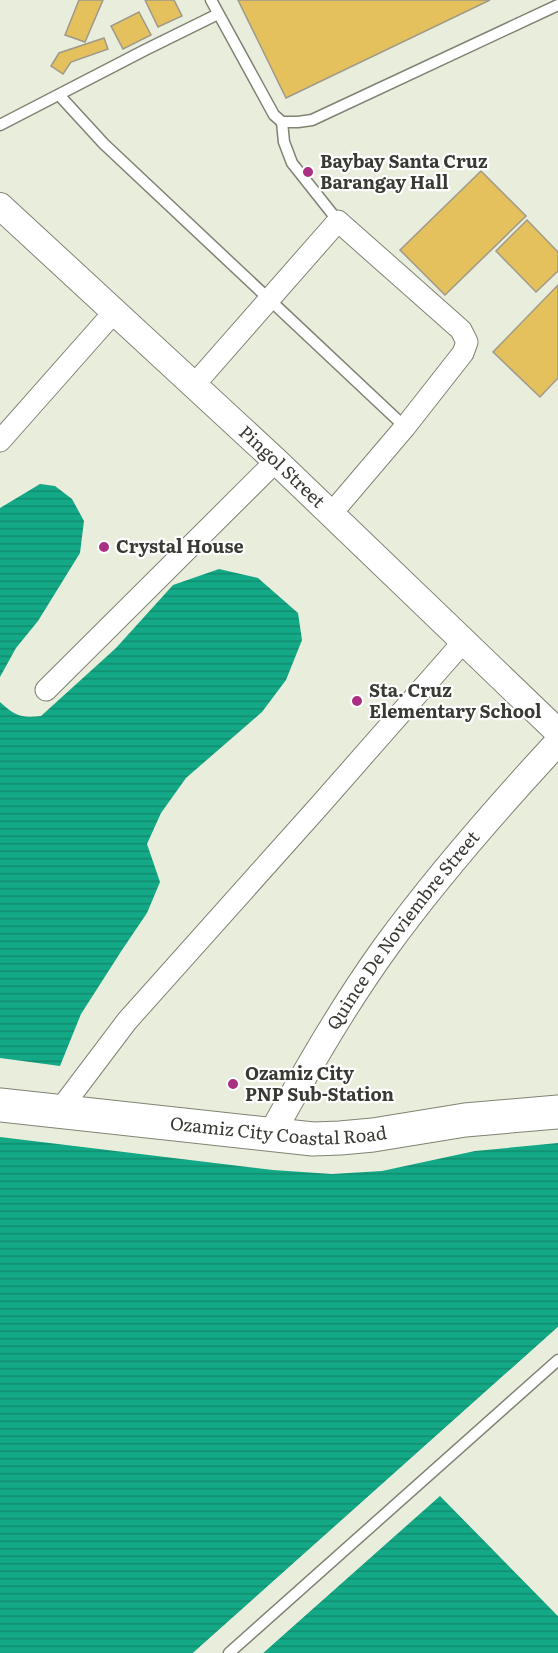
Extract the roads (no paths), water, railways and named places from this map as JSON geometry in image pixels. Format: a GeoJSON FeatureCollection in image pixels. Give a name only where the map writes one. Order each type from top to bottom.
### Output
{"type":"FeatureCollection","features":[{"type":"Feature","properties":{"kind":"main road","name":"Ozamiz City Coastal Road"},"geometry":{"type":"LineString","coordinates":[[0,1105],[313,1139],[373,1135],[465,1120],[558,1113]]}},
{"type":"Feature","properties":{"kind":"street","name":"Pingol Street"},"geometry":{"type":"LineString","coordinates":[[2,211],[194,385],[558,732]]}},
{"type":"Feature","properties":{"kind":"street"},"geometry":{"type":"LineString","coordinates":[[194,385],[338,221],[461,330],[466,342],[463,353],[405,427],[331,514]]}},
{"type":"Feature","properties":{"kind":"street"},"geometry":{"type":"LineString","coordinates":[[0,441],[115,311]]}},
{"type":"Feature","properties":{"kind":"street"},"geometry":{"type":"LineString","coordinates":[[46,690],[276,462]]}},
{"type":"Feature","properties":{"kind":"street"},"geometry":{"type":"LineString","coordinates":[[59,1111],[127,1021],[464,641]]}},
{"type":"Feature","properties":{"kind":"street","name":"Quince De Noviembre Street"},"geometry":{"type":"LineString","coordinates":[[271,1135],[322,1045],[385,949],[450,863],[558,742]]}},
{"type":"Feature","properties":{"kind":"lane"},"geometry":{"type":"LineString","coordinates":[[211,0],[274,115],[282,122],[312,120],[558,5]]}},
{"type":"Feature","properties":{"kind":"lane"},"geometry":{"type":"LineString","coordinates":[[0,125],[218,14]]}},
{"type":"Feature","properties":{"kind":"lane"},"geometry":{"type":"LineString","coordinates":[[59,95],[104,144],[405,427]]}},
{"type":"Feature","properties":{"kind":"lane"},"geometry":{"type":"LineString","coordinates":[[282,122],[284,142],[292,163],[338,221]]}},
{"type":"Feature","properties":{"kind":"lane"},"geometry":{"type":"LineString","coordinates":[[229,1653],[558,1360]]}},
{"type":"Feature","properties":{"kind":"place","name":"Baybay Santa Cruz Barangay Hall"},"geometry":{"type":"Point","coordinates":[308,172]}},
{"type":"Feature","properties":{"kind":"place","name":"Crystal House"},"geometry":{"type":"Point","coordinates":[104,547]}},
{"type":"Feature","properties":{"kind":"place","name":"Sta. Cruz Elementary School"},"geometry":{"type":"Point","coordinates":[357,701]}},
{"type":"Feature","properties":{"kind":"place","name":"Ozamiz City PNP Sub-Station"},"geometry":{"type":"Point","coordinates":[233,1084]}}]}
